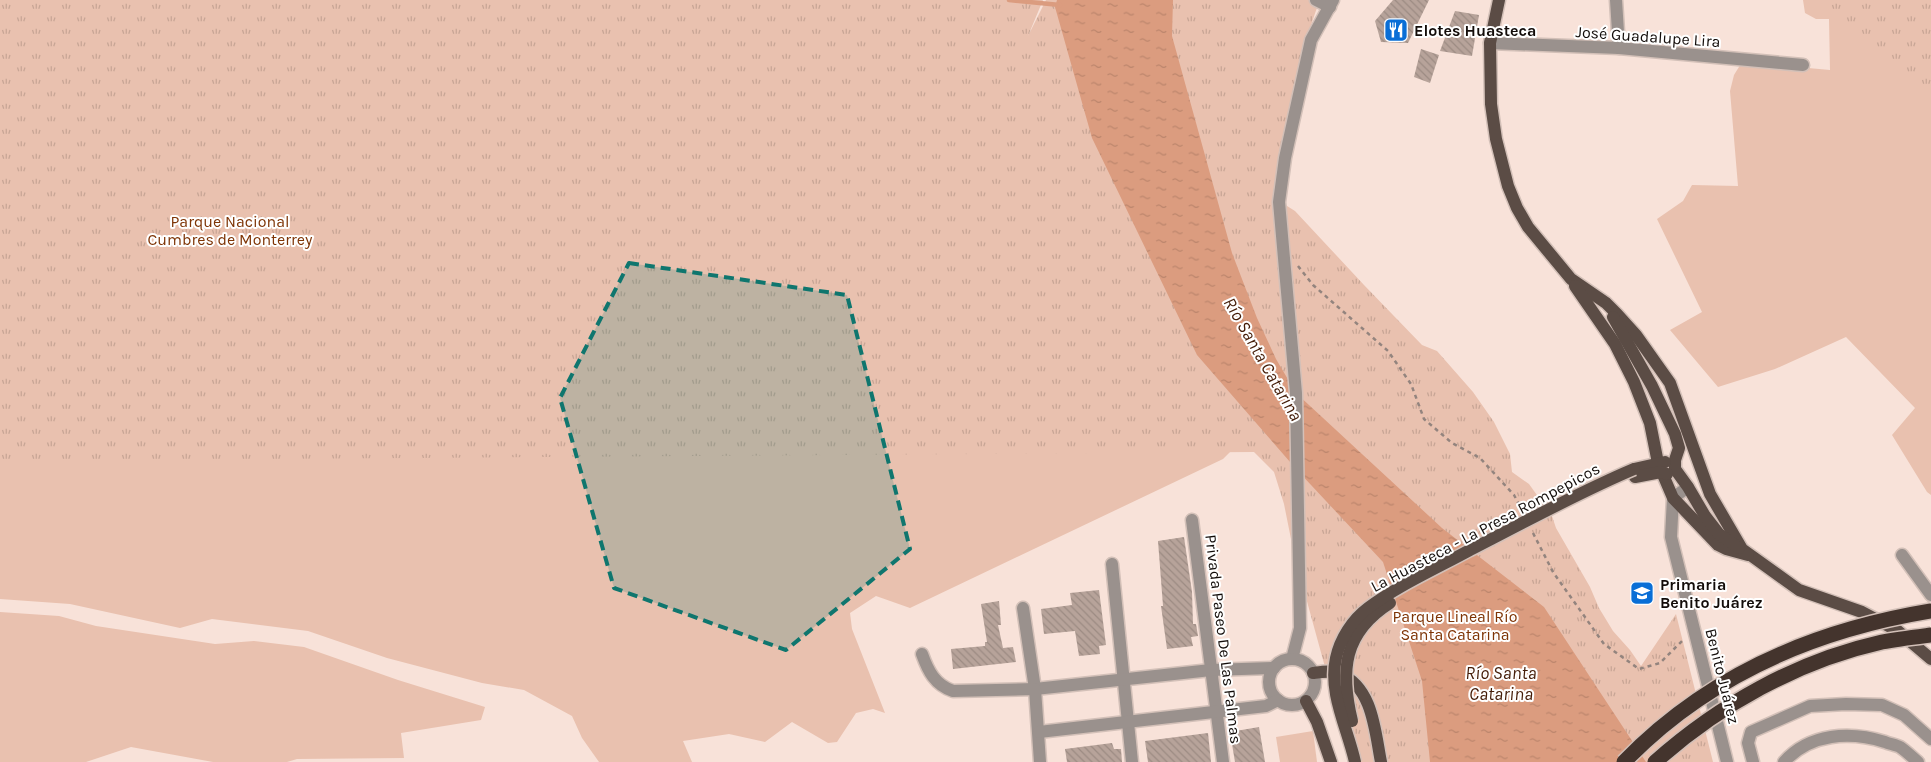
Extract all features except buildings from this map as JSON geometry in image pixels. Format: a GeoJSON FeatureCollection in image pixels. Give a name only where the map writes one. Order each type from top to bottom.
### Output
{"type":"FeatureCollection","features":[{"type":"Feature","properties":{"kind":"highway"},"geometry":{"type":"LineString","coordinates":[[1624,762],[1688,707],[1722,684],[1779,653],[1866,623],[1931,611]]}},
{"type":"Feature","properties":{"kind":"highway"},"geometry":{"type":"LineString","coordinates":[[1655,762],[1704,722],[1771,681],[1821,661],[1882,642],[1931,634]]}},
{"type":"Feature","properties":{"kind":"main road"},"geometry":{"type":"LineString","coordinates":[[1499,0],[1490,43],[1491,104],[1496,140],[1508,186],[1517,208],[1528,227],[1571,279],[1615,344],[1634,382],[1650,423],[1659,468],[1673,498],[1718,545],[1746,552]]}},
{"type":"Feature","properties":{"kind":"main road"},"geometry":{"type":"LineString","coordinates":[[1571,279],[1606,303],[1636,335],[1670,383],[1710,494],[1746,552]]}},
{"type":"Feature","properties":{"kind":"main road"},"geometry":{"type":"LineString","coordinates":[[1606,303],[1652,386],[1675,434],[1679,448],[1675,460],[1675,469],[1704,516],[1719,534],[1799,590],[1862,612],[1898,631],[1931,659]]}},
{"type":"Feature","properties":{"kind":"main road"},"geometry":{"type":"LineString","coordinates":[[1634,473],[1659,468],[1675,460]]}},
{"type":"Feature","properties":{"kind":"main road"},"geometry":{"type":"LineString","coordinates":[[1659,468],[1684,483]]}},
{"type":"Feature","properties":{"kind":"main road","name":"La Huasteca - La Presa Rompepicos"},"geometry":{"type":"LineString","coordinates":[[1355,762],[1334,683],[1336,659],[1343,639],[1353,622],[1367,609],[1430,572],[1570,496],[1634,473]]}},
{"type":"Feature","properties":{"kind":"main road","name":"La Huasteca - La Presa Rompepicos"},"geometry":{"type":"LineString","coordinates":[[1362,762],[1349,710],[1345,681],[1346,661],[1361,628],[1372,617],[1396,600],[1574,502],[1634,473]]}},
{"type":"Feature","properties":{"kind":"main road"},"geometry":{"type":"LineString","coordinates":[[1313,673],[1338,673],[1357,686],[1370,707],[1382,762]]}},
{"type":"Feature","properties":{"kind":"main road"},"geometry":{"type":"LineString","coordinates":[[1306,701],[1318,722],[1331,762]]}},
{"type":"Feature","properties":{"kind":"street"},"geometry":{"type":"LineString","coordinates":[[1292,659],[1300,628],[1296,393],[1280,202],[1285,158],[1311,40],[1332,3],[1316,0]]}},
{"type":"Feature","properties":{"kind":"street"},"geometry":{"type":"LineString","coordinates":[[1616,0],[1619,48]]}},
{"type":"Feature","properties":{"kind":"street","name":"José Guadalupe Lira"},"geometry":{"type":"LineString","coordinates":[[1490,43],[1619,48],[1803,65]]}},
{"type":"Feature","properties":{"kind":"street"},"geometry":{"type":"LineString","coordinates":[[1673,498],[1684,483]]}},
{"type":"Feature","properties":{"kind":"street","name":"Benito Juárez"},"geometry":{"type":"LineString","coordinates":[[1673,498],[1671,537],[1727,762]]}},
{"type":"Feature","properties":{"kind":"street","name":"Privada Paseo De Las Palmas"},"geometry":{"type":"LineString","coordinates":[[1192,520],[1223,762]]}},
{"type":"Feature","properties":{"kind":"street"},"geometry":{"type":"LineString","coordinates":[[1902,555],[1931,595]]}},
{"type":"Feature","properties":{"kind":"street"},"geometry":{"type":"LineString","coordinates":[[1112,564],[1132,762]]}},
{"type":"Feature","properties":{"kind":"street"},"geometry":{"type":"LineString","coordinates":[[1023,608],[1035,688],[1040,762]]}},
{"type":"Feature","properties":{"kind":"street"},"geometry":{"type":"LineString","coordinates":[[922,654],[927,669],[935,681],[952,691],[1035,688],[1211,670],[1274,668]]}},
{"type":"Feature","properties":{"kind":"street"},"geometry":{"type":"LineString","coordinates":[[1292,659],[1304,663],[1313,673],[1314,688],[1306,701],[1292,705],[1278,700],[1270,688],[1270,674],[1279,663],[1292,659]]}},
{"type":"Feature","properties":{"kind":"street"},"geometry":{"type":"LineString","coordinates":[[1039,732],[1128,720],[1266,706],[1278,700]]}},
{"type":"Feature","properties":{"kind":"street"},"geometry":{"type":"LineString","coordinates":[[1754,762],[1747,739],[1750,732],[1810,706],[1882,705],[1904,715],[1931,739]]}},
{"type":"Feature","properties":{"kind":"street"},"geometry":{"type":"LineString","coordinates":[[1784,762],[1792,753],[1816,741],[1840,735],[1867,736],[1900,747],[1918,762]]}},
{"type":"Feature","properties":{"kind":"path"},"geometry":{"type":"LineString","coordinates":[[1284,254],[1300,268],[1313,285],[1388,351],[1411,384],[1424,419],[1452,443],[1480,458],[1514,495],[1523,512]]}},
{"type":"Feature","properties":{"kind":"path"},"geometry":{"type":"LineString","coordinates":[[1532,529],[1553,572],[1604,644],[1639,669],[1660,663],[1694,629]]}},
{"type":"Feature","properties":{"kind":"highlighted area"},"geometry":{"type":"Polygon","coordinates":[[[629,263],[847,295],[910,549],[786,650],[614,588],[560,398],[629,263]]]}},
{"type":"Feature","properties":{"kind":"green space","name":"Parque Nacional Cumbres de Monterrey"},"geometry":{"type":"Polygon","coordinates":[[[0,0],[1019,55],[1233,449],[1223,459],[910,608],[876,596],[850,613],[852,629],[885,713],[873,709],[856,713],[837,742],[828,743],[792,722],[765,742],[729,734],[683,741],[692,762],[599,762],[582,738],[572,716],[524,690],[482,683],[387,658],[308,631],[212,619],[180,628],[70,604],[0,599],[0,0]]]}},
{"type":"Feature","properties":{"kind":"green space","name":"Parque Nacional Cumbres de Monterrey"},"geometry":{"type":"Polygon","coordinates":[[[0,0],[1043,0],[1028,36],[1046,0],[1320,0],[1311,24],[1298,73],[1276,199],[1295,211],[1422,345],[1437,351],[1473,392],[1494,422],[1510,454],[1512,472],[1529,484],[1552,516],[1556,528],[1590,587],[1599,608],[1613,631],[1641,666],[1676,614],[1713,762],[1351,762],[1294,554],[1284,504],[1274,472],[1254,452],[0,461],[0,0]]]}},
{"type":"Feature","properties":{"kind":"green space"},"geometry":{"type":"Polygon","coordinates":[[[1803,0],[1931,0],[1931,495],[1927,492],[1892,435],[1915,408],[1846,337],[1775,369],[1718,387],[1670,330],[1702,312],[1657,219],[1683,201],[1692,185],[1738,186],[1730,91],[1734,75],[1742,62],[1830,70],[1829,19],[1816,19],[1805,13],[1803,0]]]}},
{"type":"Feature","properties":{"kind":"green space"},"geometry":{"type":"Polygon","coordinates":[[[1815,0],[1931,0],[1931,103],[1815,0]]]}},
{"type":"Feature","properties":{"kind":"green space"},"geometry":{"type":"Polygon","coordinates":[[[0,612],[59,616],[96,626],[215,644],[254,641],[304,647],[398,680],[485,707],[481,720],[401,733],[404,758],[297,759],[287,762],[213,762],[131,747],[86,762],[0,762],[0,612]]]}},
{"type":"Feature","properties":{"kind":"green space"},"geometry":{"type":"Polygon","coordinates":[[[1313,731],[1317,762],[1280,762],[1276,737],[1313,731]]]}},
{"type":"Feature","properties":{"kind":"water","name":"Río Santa Catarina"},"geometry":{"type":"Polygon","coordinates":[[[1057,0],[1173,0],[1172,36],[1232,253],[1257,318],[1276,359],[1296,393],[1442,528],[1544,607],[1646,762],[1430,762],[1422,681],[1383,562],[1297,470],[1197,355],[1092,138],[1055,7],[1057,0]]]}},
{"type":"Feature","properties":{"kind":"waterway"},"geometry":{"type":"LineString","coordinates":[[1009,0],[1060,5]]}},
{"type":"Feature","properties":{"kind":"place","name":"Elotes Huasteca"},"geometry":{"type":"Point","coordinates":[1396,30]}},
{"type":"Feature","properties":{"kind":"place","name":"Primaria Benito Juárez"},"geometry":{"type":"Point","coordinates":[1642,593]}},
{"type":"Feature","properties":{"kind":"park label","name":"Parque Lineal Río Santa Catarina"},"geometry":{"type":"Point","coordinates":[1455,625]}}]}
